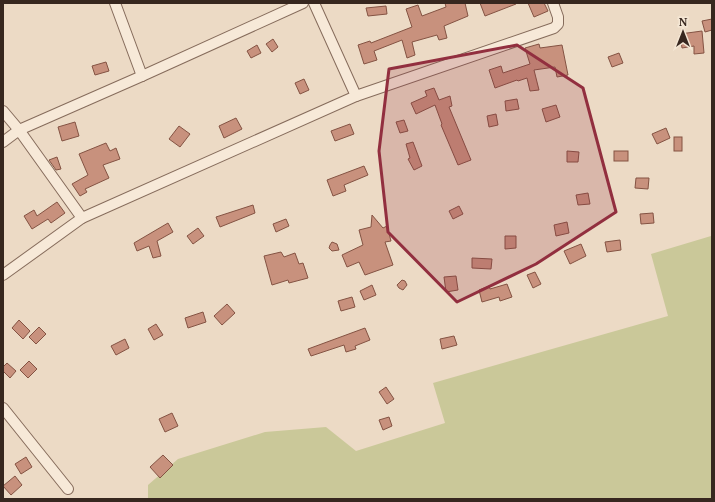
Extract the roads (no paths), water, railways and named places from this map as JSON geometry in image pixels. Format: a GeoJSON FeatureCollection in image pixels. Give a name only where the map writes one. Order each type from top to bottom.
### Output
{"type":"FeatureCollection","features":[{"type":"Feature","properties":{"kind":"street"},"geometry":{"type":"LineString","coordinates":[[115,3],[142,76]]}},
{"type":"Feature","properties":{"kind":"street"},"geometry":{"type":"LineString","coordinates":[[3,142],[19,130],[303,3]]}},
{"type":"Feature","properties":{"kind":"street"},"geometry":{"type":"LineString","coordinates":[[314,3],[356,96]]}},
{"type":"Feature","properties":{"kind":"street"},"geometry":{"type":"LineString","coordinates":[[3,275],[82,218],[356,96],[554,28],[558,24],[558,17],[553,3]]}},
{"type":"Feature","properties":{"kind":"street"},"geometry":{"type":"LineString","coordinates":[[3,111],[19,130],[82,218]]}},
{"type":"Feature","properties":{"kind":"street"},"geometry":{"type":"LineString","coordinates":[[3,408],[68,489]]}}]}
